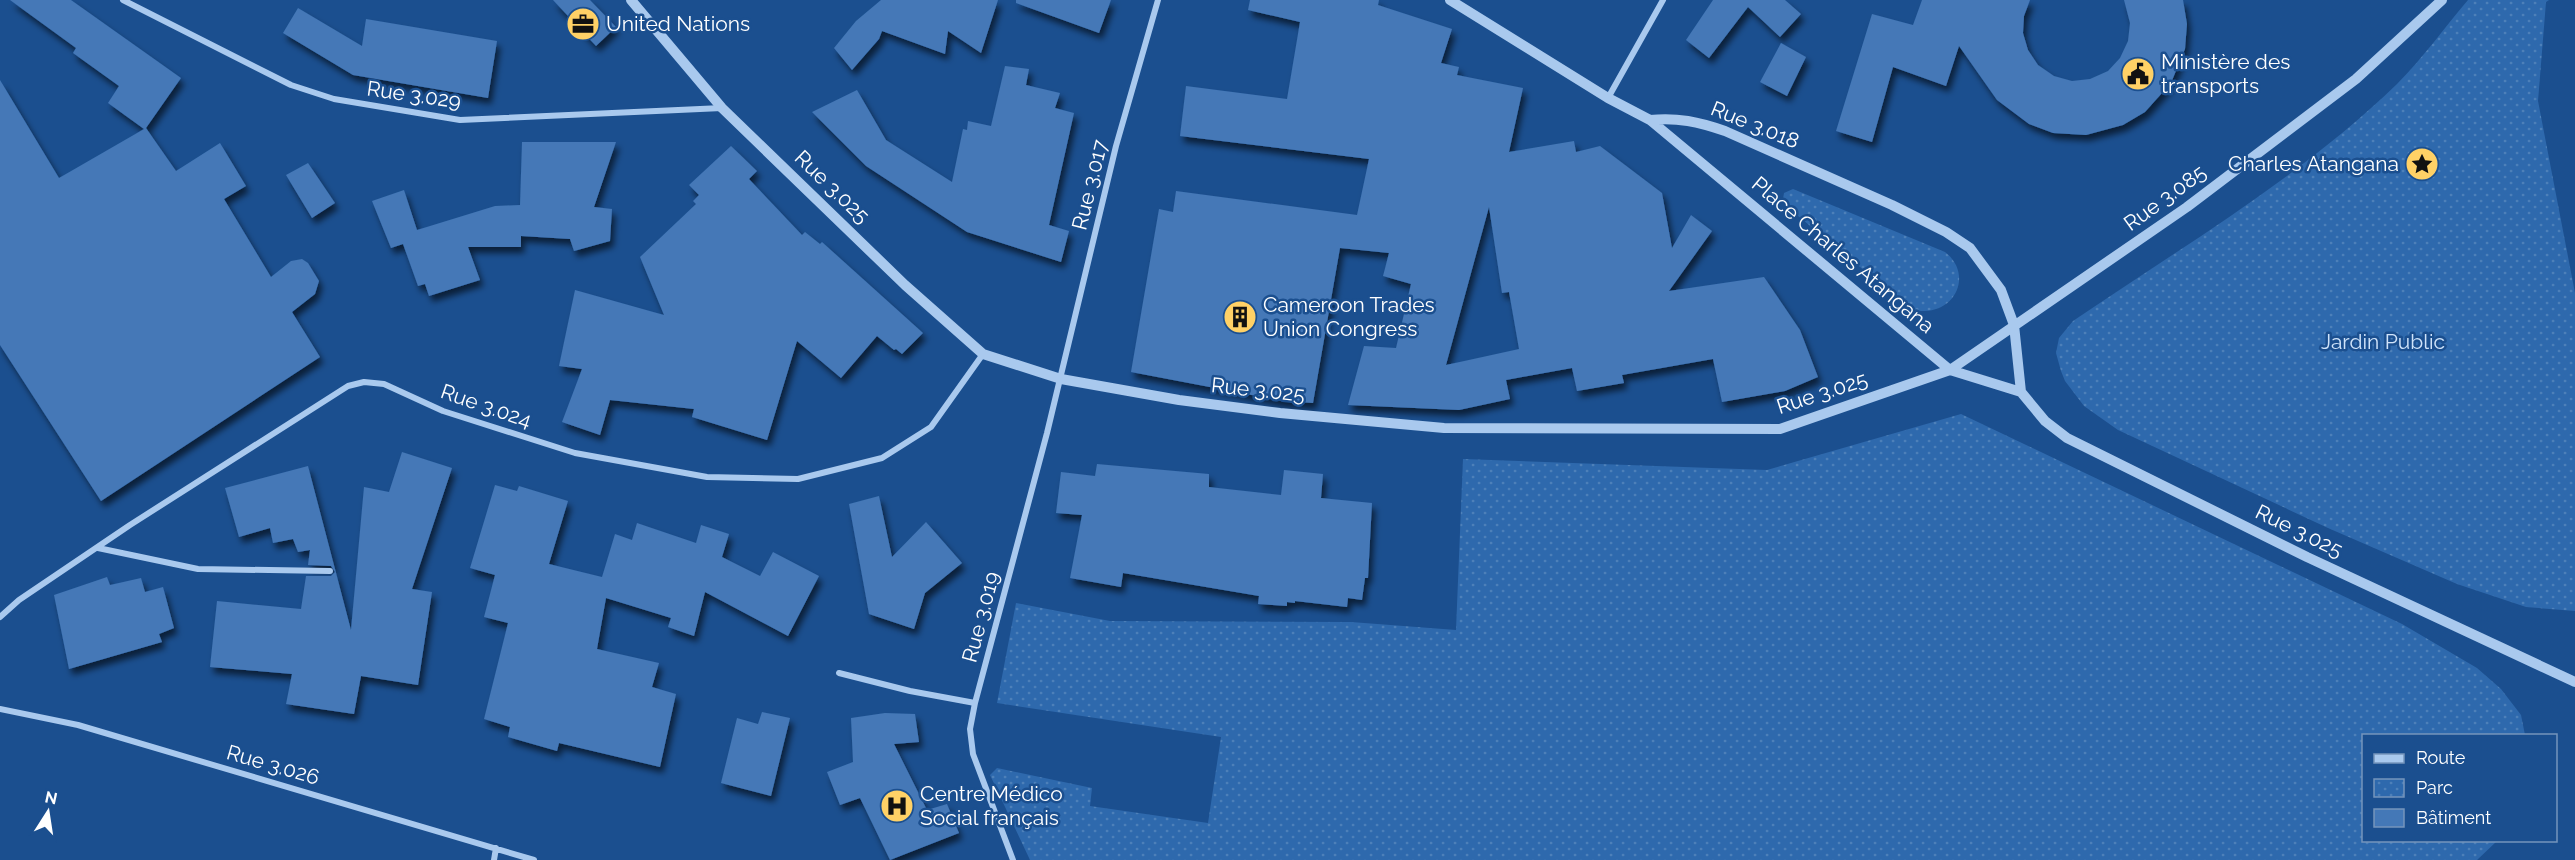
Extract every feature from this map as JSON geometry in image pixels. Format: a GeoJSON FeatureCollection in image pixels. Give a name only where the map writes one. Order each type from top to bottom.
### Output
{"type":"FeatureCollection","features":[{"type":"Feature","properties":{"kind":"street","name":"Rue 3.029"},"geometry":{"type":"LineString","coordinates":[[123,0],[291,85],[334,99],[460,120],[722,108]]}},
{"type":"Feature","properties":{"kind":"street","name":"Rue 3.025"},"geometry":{"type":"LineString","coordinates":[[631,0],[722,108],[905,285],[983,354],[1061,380],[1179,400],[1280,413],[1444,428],[1780,429],[1950,370]]}},
{"type":"Feature","properties":{"kind":"street","name":"Rue 3.017"},"geometry":{"type":"LineString","coordinates":[[1061,380],[1116,146],[1158,0]]}},
{"type":"Feature","properties":{"kind":"street","name":"Rue 3.018"},"geometry":{"type":"LineString","coordinates":[[1450,0],[1608,98],[1650,120],[1671,118],[1698,122],[1725,131],[1946,232],[1970,248],[1985,267],[2001,290],[2014,324]]}},
{"type":"Feature","properties":{"kind":"street"},"geometry":{"type":"LineString","coordinates":[[1608,98],[1663,0]]}},
{"type":"Feature","properties":{"kind":"street","name":"Rue 3.085"},"geometry":{"type":"LineString","coordinates":[[2014,324],[2116,258],[2356,79],[2442,0]]}},
{"type":"Feature","properties":{"kind":"street","name":"Place Charles Atangana"},"geometry":{"type":"LineString","coordinates":[[1650,120],[1950,370]]}},
{"type":"Feature","properties":{"kind":"street"},"geometry":{"type":"LineString","coordinates":[[2014,324],[2021,392],[1950,370],[2014,324]]}},
{"type":"Feature","properties":{"kind":"street","name":"Rue 3.024"},"geometry":{"type":"LineString","coordinates":[[0,617],[19,600],[130,525],[348,386],[364,382],[384,384],[443,411],[575,453],[707,477],[798,479],[882,458],[931,427],[983,354]]}},
{"type":"Feature","properties":{"kind":"street","name":"Rue 3.019"},"geometry":{"type":"LineString","coordinates":[[1013,860],[973,754],[970,729],[1061,380]]}},
{"type":"Feature","properties":{"kind":"street","name":"Rue 3.025"},"geometry":{"type":"LineString","coordinates":[[2021,392],[2045,421],[2067,438],[2317,562],[2575,682]]}},
{"type":"Feature","properties":{"kind":"street"},"geometry":{"type":"LineString","coordinates":[[98,548],[198,569],[330,571]]}},
{"type":"Feature","properties":{"kind":"street"},"geometry":{"type":"LineString","coordinates":[[839,673],[910,691],[975,703]]}},
{"type":"Feature","properties":{"kind":"street","name":"Rue 3.026"},"geometry":{"type":"LineString","coordinates":[[0,709],[78,725],[534,860]]}},
{"type":"Feature","properties":{"kind":"street"},"geometry":{"type":"LineString","coordinates":[[494,860],[496,848]]}},
{"type":"Feature","properties":{"kind":"green space","name":"Jardin Public"},"geometry":{"type":"Polygon","coordinates":[[[2468,0],[2549,0],[2546,2],[2538,101],[2575,293],[2575,611],[2526,607],[2457,584],[2328,528],[2118,430],[2084,406],[2065,381],[2056,353],[2059,338],[2073,321],[2281,180],[2360,118],[2407,74],[2468,0]]]}},
{"type":"Feature","properties":{"kind":"green space"},"geometry":{"type":"Polygon","coordinates":[[[1793,189],[1945,252],[1954,262],[1959,273],[1959,284],[1955,294],[1948,303],[1938,309],[1926,311],[1911,309],[1786,206],[1783,199],[1784,193],[1793,189]]]}},
{"type":"Feature","properties":{"kind":"green space"},"geometry":{"type":"Polygon","coordinates":[[[1961,414],[2402,624],[2477,668],[2501,689],[2521,715],[2525,734],[2362,734],[2362,842],[2496,842],[2477,860],[1030,860],[990,775],[997,768],[1092,788],[1090,806],[1208,823],[1221,737],[997,703],[1016,603],[1110,621],[1351,622],[1456,630],[1463,459],[1767,470],[1961,414]]]}},
{"type":"Feature","properties":{"kind":"building"},"geometry":{"type":"Polygon","coordinates":[[[10,0],[71,0],[181,78],[146,128],[176,171],[220,143],[246,186],[224,199],[271,277],[291,261],[302,259],[308,263],[319,281],[315,294],[292,312],[320,357],[101,501],[0,345],[0,80],[59,178],[144,129],[108,103],[119,86],[73,53],[76,48],[10,0]]]}},
{"type":"Feature","properties":{"kind":"building"},"geometry":{"type":"Polygon","coordinates":[[[553,0],[590,0],[616,27],[596,46],[553,0]]]}},
{"type":"Feature","properties":{"kind":"building"},"geometry":{"type":"Polygon","coordinates":[[[881,0],[998,0],[981,53],[948,31],[945,54],[882,31],[879,39],[852,70],[834,48],[856,21],[881,0]]]}},
{"type":"Feature","properties":{"kind":"building"},"geometry":{"type":"Polygon","coordinates":[[[1016,0],[1111,0],[1099,33],[1016,3],[1016,0]]]}},
{"type":"Feature","properties":{"kind":"building"},"geometry":{"type":"Polygon","coordinates":[[[1250,0],[1379,0],[1378,5],[1452,29],[1441,63],[1459,67],[1457,75],[1523,88],[1509,152],[1574,141],[1576,152],[1600,146],[1662,193],[1672,248],[1691,215],[1712,231],[1669,291],[1764,277],[1800,330],[1818,377],[1785,391],[1722,402],[1713,359],[1622,375],[1624,383],[1577,391],[1572,368],[1506,380],[1510,399],[1459,410],[1348,405],[1364,346],[1396,348],[1411,284],[1383,276],[1389,253],[1340,248],[1313,403],[1283,401],[1131,372],[1159,209],[1173,212],[1176,191],[1357,215],[1369,159],[1180,136],[1186,86],[1287,99],[1300,22],[1248,10],[1250,0]],[[1489,207],[1446,365],[1519,349],[1509,292],[1502,293],[1489,207]]]}},
{"type":"Feature","properties":{"kind":"building"},"geometry":{"type":"Polygon","coordinates":[[[1713,0],[1785,0],[1801,14],[1780,37],[1748,7],[1709,58],[1686,40],[1713,0]]]}},
{"type":"Feature","properties":{"kind":"building","name":"Ministère des transports"},"geometry":{"type":"Polygon","coordinates":[[[1922,0],[2030,0],[2024,16],[2023,33],[2028,50],[2038,65],[2054,76],[2072,81],[2090,79],[2108,71],[2120,58],[2128,41],[2130,23],[2124,0],[2183,0],[2187,24],[2185,49],[2171,83],[2145,112],[2123,125],[2086,135],[2053,133],[2029,124],[1997,100],[1959,46],[1946,86],[1893,67],[1872,142],[1836,131],[1872,14],[1913,25],[1922,0]]]}},
{"type":"Feature","properties":{"kind":"building"},"geometry":{"type":"Polygon","coordinates":[[[298,8],[362,46],[366,19],[497,41],[488,98],[353,75],[283,33],[298,8]]]}},
{"type":"Feature","properties":{"kind":"building"},"geometry":{"type":"Polygon","coordinates":[[[1781,43],[1806,57],[1787,96],[1760,82],[1781,43]]]}},
{"type":"Feature","properties":{"kind":"building"},"geometry":{"type":"Polygon","coordinates":[[[1005,66],[1029,69],[1026,85],[1060,93],[1055,108],[1074,113],[1049,225],[1069,231],[1061,262],[967,232],[866,166],[812,112],[857,90],[886,140],[952,182],[963,129],[967,130],[968,121],[991,126],[1005,66]]]}},
{"type":"Feature","properties":{"kind":"building"},"geometry":{"type":"Polygon","coordinates":[[[522,142],[616,142],[594,207],[612,209],[610,241],[574,251],[570,239],[521,236],[521,247],[468,247],[480,280],[429,296],[425,284],[418,286],[403,244],[391,248],[372,201],[404,190],[417,230],[495,206],[520,205],[522,142]]]}},
{"type":"Feature","properties":{"kind":"building"},"geometry":{"type":"Polygon","coordinates":[[[731,146],[757,171],[749,179],[802,235],[805,232],[820,244],[822,242],[923,333],[902,354],[877,336],[841,378],[797,341],[767,440],[692,417],[694,409],[610,400],[600,435],[562,422],[582,369],[559,366],[575,290],[664,315],[640,257],[696,204],[693,201],[699,195],[689,185],[731,146]]]}},
{"type":"Feature","properties":{"kind":"building"},"geometry":{"type":"Polygon","coordinates":[[[308,163],[335,203],[312,218],[286,175],[308,163]]]}},
{"type":"Feature","properties":{"kind":"building"},"geometry":{"type":"Polygon","coordinates":[[[402,452],[452,468],[412,589],[432,592],[418,685],[361,676],[354,714],[286,704],[292,674],[210,667],[217,601],[301,609],[306,576],[331,576],[335,572],[331,566],[308,565],[310,550],[298,552],[293,539],[273,543],[270,528],[239,537],[225,488],[308,466],[351,630],[364,487],[389,492],[402,452]]]}},
{"type":"Feature","properties":{"kind":"building"},"geometry":{"type":"Polygon","coordinates":[[[1097,464],[1209,474],[1209,487],[1281,495],[1284,470],[1323,474],[1321,498],[1372,503],[1368,578],[1365,578],[1362,600],[1348,598],[1347,607],[1295,601],[1295,603],[1287,602],[1287,606],[1258,604],[1259,596],[1123,573],[1121,587],[1070,578],[1082,515],[1056,513],[1061,472],[1095,476],[1097,464]]]}},
{"type":"Feature","properties":{"kind":"building"},"geometry":{"type":"Polygon","coordinates":[[[495,485],[517,491],[519,486],[568,501],[549,564],[602,577],[615,534],[632,540],[637,523],[696,543],[701,525],[729,534],[722,557],[760,576],[773,552],[819,576],[788,636],[705,592],[694,636],[668,627],[671,618],[606,598],[597,649],[659,663],[652,687],[676,694],[660,767],[559,743],[557,751],[508,737],[510,727],[484,719],[508,623],[484,617],[495,575],[470,568],[495,485]]]}},
{"type":"Feature","properties":{"kind":"building"},"geometry":{"type":"Polygon","coordinates":[[[879,496],[892,557],[926,522],[962,563],[925,593],[914,629],[869,614],[849,504],[879,496]]]}},
{"type":"Feature","properties":{"kind":"building"},"geometry":{"type":"Polygon","coordinates":[[[107,577],[110,585],[141,578],[145,592],[163,587],[174,628],[159,634],[162,642],[69,669],[54,595],[107,577]]]}},
{"type":"Feature","properties":{"kind":"building"},"geometry":{"type":"Polygon","coordinates":[[[762,712],[790,718],[771,796],[721,783],[737,718],[758,724],[762,712]]]}},
{"type":"Feature","properties":{"kind":"building"},"geometry":{"type":"Polygon","coordinates":[[[885,713],[915,714],[919,742],[894,744],[927,810],[947,804],[959,833],[890,860],[860,798],[840,805],[827,772],[853,762],[851,718],[885,713]]]}},
{"type":"Feature","properties":{"kind":"place","name":"United Nations"},"geometry":{"type":"Point","coordinates":[583,24]}},
{"type":"Feature","properties":{"kind":"place","name":"Ministère des transports"},"geometry":{"type":"Point","coordinates":[2138,74]}},
{"type":"Feature","properties":{"kind":"place","name":"Charles Atangana"},"geometry":{"type":"Point","coordinates":[2422,164]}},
{"type":"Feature","properties":{"kind":"place","name":"Cameroon Trades Union Congress"},"geometry":{"type":"Point","coordinates":[1240,317]}},
{"type":"Feature","properties":{"kind":"place","name":"Centre Médico Social français"},"geometry":{"type":"Point","coordinates":[897,806]}}]}
